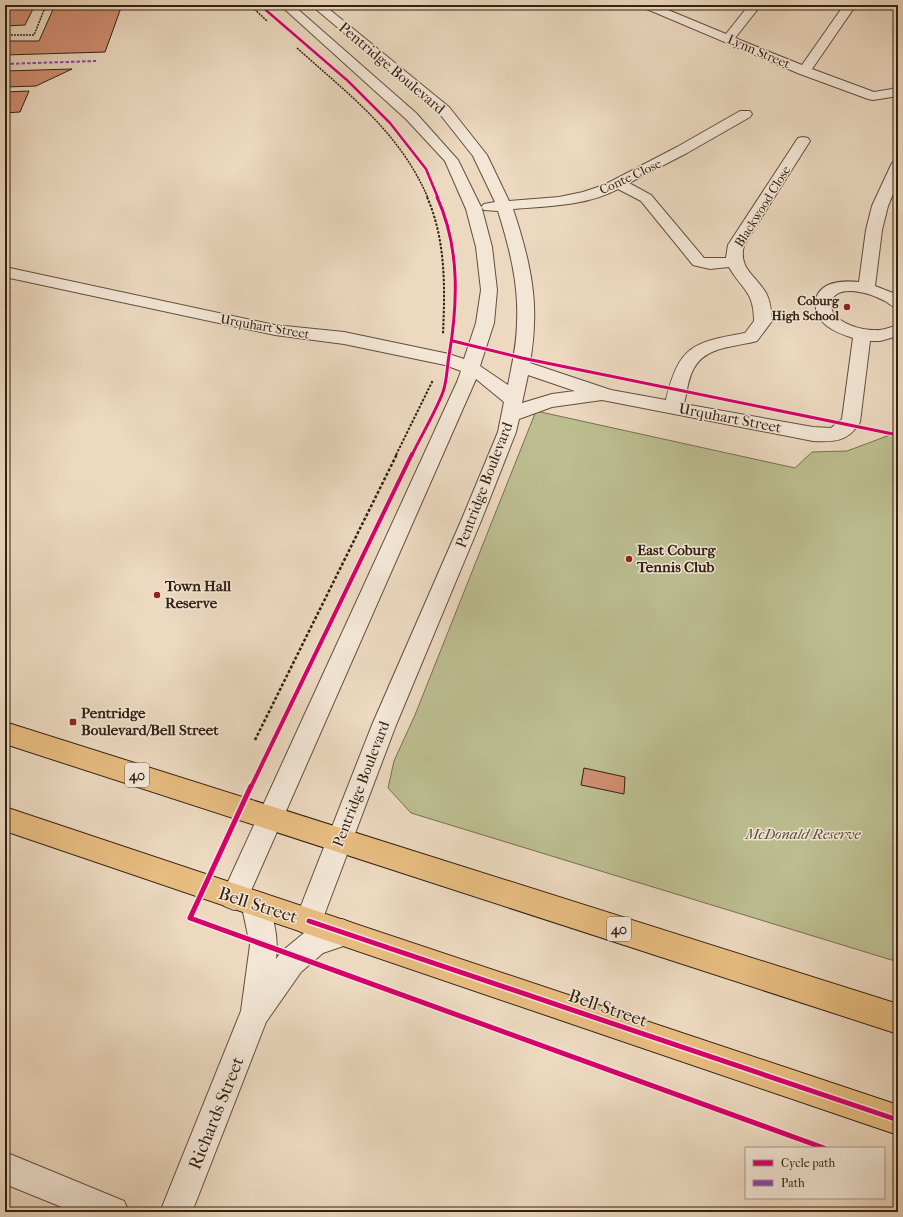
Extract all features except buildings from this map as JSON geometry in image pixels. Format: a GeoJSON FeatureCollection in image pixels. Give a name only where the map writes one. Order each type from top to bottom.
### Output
{"type":"FeatureCollection","features":[{"type":"Feature","properties":{"kind":"highway","name":"40"},"geometry":{"type":"LineString","coordinates":[[5,733],[340,839],[898,1019]]}},
{"type":"Feature","properties":{"kind":"highway","name":"Bell Street"},"geometry":{"type":"LineString","coordinates":[[5,819],[898,1120]]}},
{"type":"Feature","properties":{"kind":"street","name":"Pentridge Boulevard"},"geometry":{"type":"LineString","coordinates":[[245,901],[269,817],[471,368],[484,323],[489,290],[484,247],[474,209],[451,160],[412,116],[286,5]]}},
{"type":"Feature","properties":{"kind":"street","name":"Lynn Street"},"geometry":{"type":"LineString","coordinates":[[646,5],[729,38],[805,71],[873,96],[897,92],[898,90]]}},
{"type":"Feature","properties":{"kind":"street"},"geometry":{"type":"LineString","coordinates":[[729,38],[755,5]]}},
{"type":"Feature","properties":{"kind":"street"},"geometry":{"type":"LineString","coordinates":[[805,71],[850,5]]}},
{"type":"Feature","properties":{"kind":"street","name":"Pentridge Boulevard"},"geometry":{"type":"LineString","coordinates":[[309,921],[384,725],[477,507],[507,432],[521,366],[526,322],[524,289],[517,246],[504,206],[480,155],[444,110],[322,9]]}},
{"type":"Feature","properties":{"kind":"street"},"geometry":{"type":"LineString","coordinates":[[302,20],[322,9]]}},
{"type":"Feature","properties":{"kind":"street","name":"Conte Close"},"geometry":{"type":"LineString","coordinates":[[474,209],[586,196],[619,184],[745,114]]}},
{"type":"Feature","properties":{"kind":"street","name":"Blackwood Close"},"geometry":{"type":"LineString","coordinates":[[674,407],[685,368],[696,355],[704,348],[724,342],[751,337],[763,321],[761,304],[757,291],[738,270],[733,252],[803,141]]}},
{"type":"Feature","properties":{"kind":"street"},"geometry":{"type":"LineString","coordinates":[[451,160],[480,155]]}},
{"type":"Feature","properties":{"kind":"street"},"geometry":{"type":"LineString","coordinates":[[867,288],[874,230],[880,206],[898,165]]}},
{"type":"Feature","properties":{"kind":"street"},"geometry":{"type":"LineString","coordinates":[[619,184],[646,198],[698,262],[710,264],[736,262]]}},
{"type":"Feature","properties":{"kind":"street","name":"Urquhart Street"},"geometry":{"type":"LineString","coordinates":[[5,272],[275,330],[344,338],[441,359],[471,368],[487,378],[512,408],[534,405],[557,399],[588,396],[609,396]]}},
{"type":"Feature","properties":{"kind":"street"},"geometry":{"type":"LineString","coordinates":[[898,303],[882,292],[856,286],[835,290],[827,295],[823,301],[823,308],[827,316],[834,323],[845,329],[873,336],[887,334],[898,330]]}},
{"type":"Feature","properties":{"kind":"street","name":"Urquhart Street"},"geometry":{"type":"LineString","coordinates":[[521,366],[609,396],[813,434],[835,435],[852,422],[862,334]]}},
{"type":"Feature","properties":{"kind":"street","name":"Richards Street"},"geometry":{"type":"LineString","coordinates":[[245,901],[264,945],[255,1013]]}},
{"type":"Feature","properties":{"kind":"street","name":"Richards Street"},"geometry":{"type":"LineString","coordinates":[[176,1212],[255,1013],[291,962],[315,942],[342,933]]}},
{"type":"Feature","properties":{"kind":"street"},"geometry":{"type":"LineString","coordinates":[[5,1168],[113,1212]]}},
{"type":"Feature","properties":{"kind":"path"},"geometry":{"type":"LineString","coordinates":[[5,35],[34,34],[46,5]]}},
{"type":"Feature","properties":{"kind":"path"},"geometry":{"type":"LineString","coordinates":[[250,5],[269,22]]}},
{"type":"Feature","properties":{"kind":"path"},"geometry":{"type":"LineString","coordinates":[[255,740],[430,387],[441,359],[445,294],[444,258],[438,225],[426,192],[412,165],[389,134],[368,112],[292,44]]}},
{"type":"Feature","properties":{"kind":"green space","name":"McDonald Reserve"},"geometry":{"type":"Polygon","coordinates":[[[536,411],[795,468],[812,452],[847,451],[898,432],[898,962],[411,813],[388,788],[394,761],[415,715],[536,411]]]}},
{"type":"Feature","properties":{"kind":"marked path"},"geometry":{"type":"LineString","coordinates":[[5,64],[96,61]]}},
{"type":"Feature","properties":{"kind":"cycle path"},"geometry":{"type":"LineString","coordinates":[[260,5],[348,81],[370,102],[409,145],[426,169],[446,216],[451,237],[454,259],[455,304],[443,391],[270,745],[190,918],[821,1147]]}},
{"type":"Feature","properties":{"kind":"cycle path"},"geometry":{"type":"LineString","coordinates":[[453,341],[522,358],[898,435]]}},
{"type":"Feature","properties":{"kind":"cycle path"},"geometry":{"type":"LineString","coordinates":[[309,921],[898,1120]]}},
{"type":"Feature","properties":{"kind":"place","name":"Coburg High School"},"geometry":{"type":"Point","coordinates":[847,307]}},
{"type":"Feature","properties":{"kind":"place","name":"East Coburg Tennis Club"},"geometry":{"type":"Point","coordinates":[629,559]}},
{"type":"Feature","properties":{"kind":"place","name":"Town Hall Reserve"},"geometry":{"type":"Point","coordinates":[157,595]}},
{"type":"Feature","properties":{"kind":"place","name":"Pentridge Boulevard/Bell Street"},"geometry":{"type":"Point","coordinates":[73,722]}}]}
